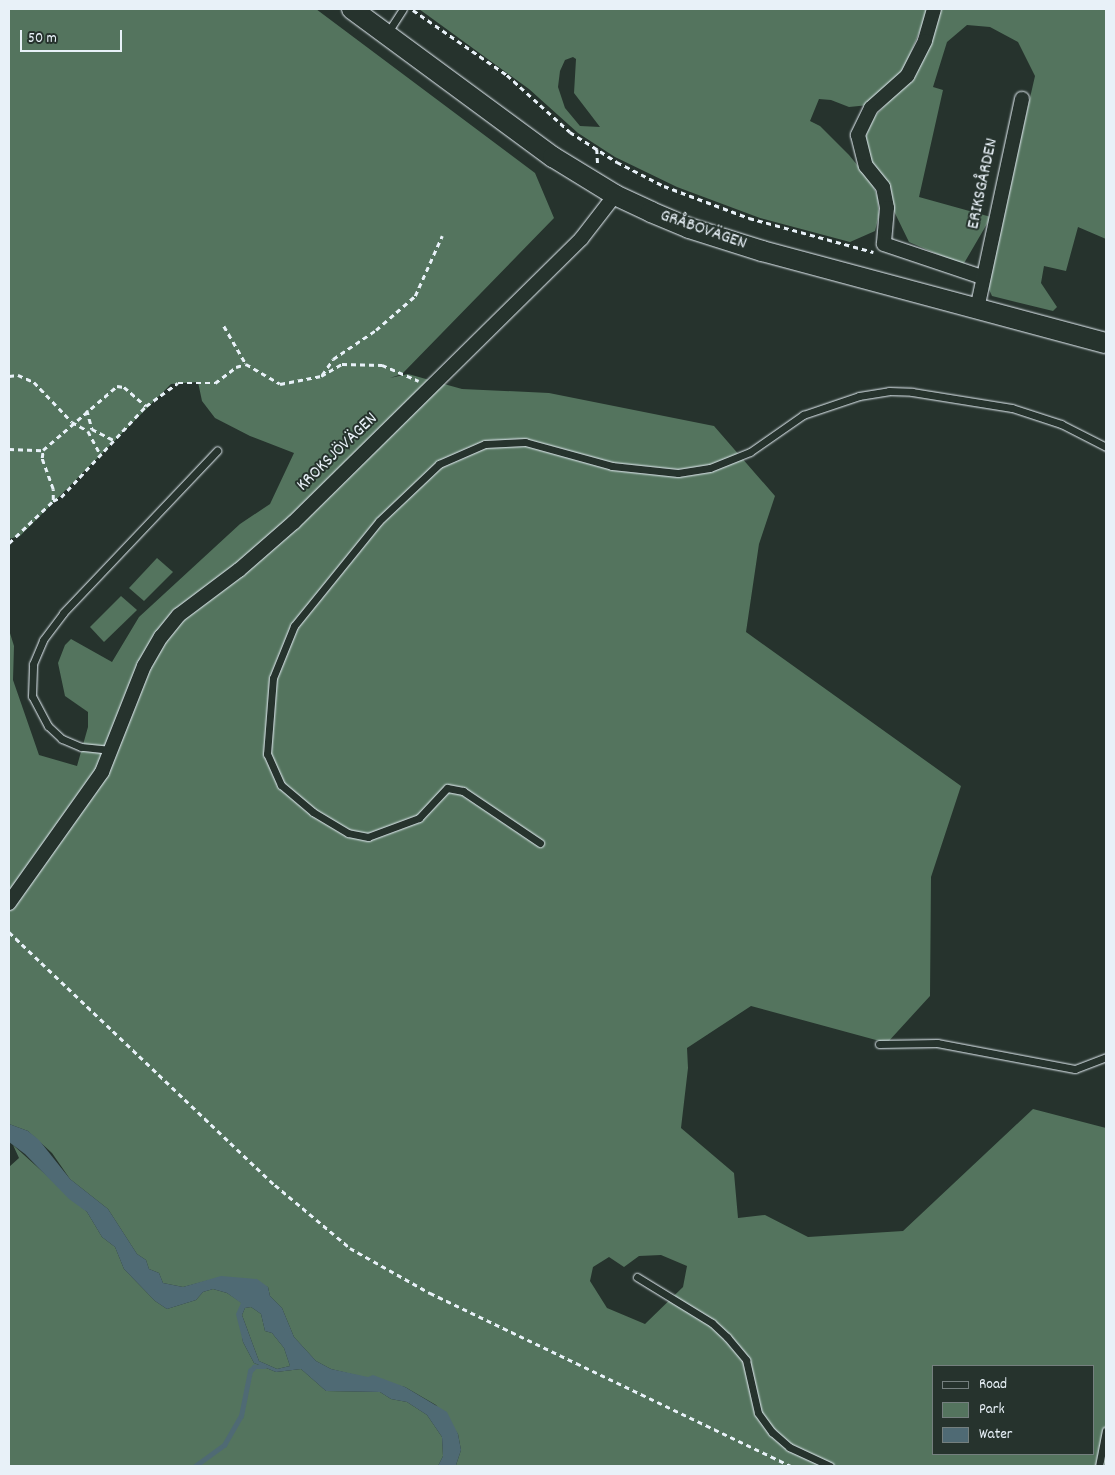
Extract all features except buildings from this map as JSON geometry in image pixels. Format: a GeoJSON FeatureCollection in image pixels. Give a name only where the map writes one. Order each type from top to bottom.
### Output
{"type":"FeatureCollection","features":[{"type":"Feature","properties":{"kind":"main road","name":"GRÅBOVÄGEN"},"geometry":{"type":"LineString","coordinates":[[352,9],[553,157],[615,195],[698,231],[1106,343]]}},
{"type":"Feature","properties":{"kind":"street"},"geometry":{"type":"LineString","coordinates":[[934,9],[924,41],[907,76],[871,108],[858,135],[866,166],[883,187],[887,208],[884,244],[982,277]]}},
{"type":"Feature","properties":{"kind":"street","name":"ERIKSGÅRDEN"},"geometry":{"type":"LineString","coordinates":[[977,309],[982,277],[1022,99]]}},
{"type":"Feature","properties":{"kind":"street","name":"KROKSJÖVÄGEN"},"geometry":{"type":"LineString","coordinates":[[9,902],[87,797],[112,750],[144,666],[160,637],[179,615],[239,570],[294,522],[580,239],[615,195]]}},
{"type":"Feature","properties":{"kind":"lane"},"geometry":{"type":"LineString","coordinates":[[386,34],[403,9]]}},
{"type":"Feature","properties":{"kind":"lane"},"geometry":{"type":"LineString","coordinates":[[540,843],[463,791],[447,788],[419,818],[368,837],[348,833],[313,812],[281,785],[267,754],[273,678],[294,626],[380,521],[439,464],[486,444],[526,442],[612,466],[678,473],[710,468],[750,452],[803,416],[859,396],[889,391],[929,394],[1012,408],[1061,424],[1106,447]]}},
{"type":"Feature","properties":{"kind":"lane"},"geometry":{"type":"LineString","coordinates":[[112,750],[81,747],[62,739],[48,726],[32,696],[33,664],[43,640],[62,612],[217,451]]}},
{"type":"Feature","properties":{"kind":"lane"},"geometry":{"type":"LineString","coordinates":[[879,1044],[937,1043],[1075,1068],[1106,1057]]}},
{"type":"Feature","properties":{"kind":"lane"},"geometry":{"type":"LineString","coordinates":[[637,1278],[712,1323],[727,1337],[746,1360],[758,1413],[772,1432],[789,1447],[830,1466]]}},
{"type":"Feature","properties":{"kind":"lane"},"geometry":{"type":"LineString","coordinates":[[1099,1466],[1106,1430]]}},
{"type":"Feature","properties":{"kind":"path"},"geometry":{"type":"LineString","coordinates":[[412,9],[507,75],[570,132],[625,166],[664,186],[749,218],[883,255]]}},
{"type":"Feature","properties":{"kind":"path"},"geometry":{"type":"LineString","coordinates":[[321,376],[333,358],[376,330],[415,296],[442,236]]}},
{"type":"Feature","properties":{"kind":"path"},"geometry":{"type":"LineString","coordinates":[[224,326],[246,364],[280,384],[321,376],[342,364],[382,365],[432,387]]}},
{"type":"Feature","properties":{"kind":"path"},"geometry":{"type":"LineString","coordinates":[[9,543],[53,501],[61,497],[146,407],[178,383],[215,383],[236,367],[246,364]]}},
{"type":"Feature","properties":{"kind":"path"},"geometry":{"type":"LineString","coordinates":[[9,376],[18,375],[34,382],[72,422],[88,431],[100,455]]}},
{"type":"Feature","properties":{"kind":"path"},"geometry":{"type":"LineString","coordinates":[[9,449],[42,450],[72,422],[117,386],[124,388],[146,407]]}},
{"type":"Feature","properties":{"kind":"path"},"geometry":{"type":"LineString","coordinates":[[87,410],[92,429],[114,440]]}},
{"type":"Feature","properties":{"kind":"path"},"geometry":{"type":"LineString","coordinates":[[42,450],[42,458],[53,489],[53,501]]}},
{"type":"Feature","properties":{"kind":"path"},"geometry":{"type":"LineString","coordinates":[[9,932],[275,1185],[350,1248],[430,1293],[791,1466]]}},
{"type":"Feature","properties":{"kind":"green space"},"geometry":{"type":"Polygon","coordinates":[[[9,9],[316,9],[535,173],[554,218],[402,374],[390,378],[408,374],[462,389],[549,393],[714,426],[775,496],[759,544],[746,632],[961,786],[931,877],[930,996],[887,1043],[751,1006],[687,1048],[688,1068],[681,1128],[734,1173],[738,1218],[765,1215],[808,1237],[903,1231],[1033,1109],[1106,1128],[1106,1466],[456,1465],[461,1450],[458,1434],[436,1405],[405,1387],[331,1369],[316,1361],[294,1337],[282,1308],[270,1296],[268,1287],[221,1277],[183,1287],[163,1283],[159,1273],[149,1269],[146,1260],[137,1254],[108,1209],[70,1179],[52,1153],[28,1131],[9,1124],[9,630],[14,646],[13,680],[39,755],[77,766],[88,727],[88,712],[65,696],[58,663],[65,645],[71,639],[112,662],[139,617],[240,524],[270,504],[294,453],[250,436],[215,418],[202,401],[198,382],[171,384],[20,536],[9,539],[9,9]],[[661,1255],[639,1256],[624,1267],[609,1257],[593,1267],[590,1281],[607,1308],[645,1324],[683,1287],[687,1266],[661,1255]]]}},
{"type":"Feature","properties":{"kind":"green space"},"geometry":{"type":"Polygon","coordinates":[[[419,9],[929,9],[903,71],[869,105],[849,107],[831,100],[819,99],[810,121],[820,126],[849,155],[872,183],[878,198],[879,215],[875,231],[850,242],[760,218],[677,187],[615,157],[578,133],[529,89],[419,9]],[[573,57],[565,60],[560,71],[558,87],[565,108],[580,126],[600,127],[574,93],[576,59],[573,57]]]}},
{"type":"Feature","properties":{"kind":"green space"},"geometry":{"type":"Polygon","coordinates":[[[938,9],[1106,9],[1106,239],[1078,227],[1066,271],[1044,266],[1041,283],[1057,307],[1053,311],[992,296],[987,285],[1035,76],[1018,42],[990,27],[967,25],[947,42],[933,87],[943,90],[919,197],[991,217],[963,265],[909,242],[868,158],[864,144],[867,133],[875,116],[892,98],[938,9]]]}},
{"type":"Feature","properties":{"kind":"green space"},"geometry":{"type":"Polygon","coordinates":[[[157,558],[173,572],[144,601],[129,588],[157,558]]]}},
{"type":"Feature","properties":{"kind":"green space"},"geometry":{"type":"Polygon","coordinates":[[[121,596],[137,610],[104,642],[90,627],[121,596]]]}},
{"type":"Feature","properties":{"kind":"green space"},"geometry":{"type":"Polygon","coordinates":[[[13,1145],[87,1212],[102,1237],[115,1247],[124,1269],[155,1301],[167,1309],[196,1300],[203,1292],[213,1289],[227,1293],[242,1303],[239,1317],[243,1342],[254,1363],[276,1372],[301,1369],[326,1391],[380,1392],[391,1399],[407,1402],[427,1415],[442,1437],[443,1456],[438,1466],[9,1466],[9,1167],[19,1158],[13,1145]]]}},
{"type":"Feature","properties":{"kind":"green space"},"geometry":{"type":"Polygon","coordinates":[[[251,1307],[261,1314],[265,1331],[272,1333],[284,1348],[290,1366],[277,1369],[259,1361],[242,1315],[245,1308],[251,1307]]]}},
{"type":"Feature","properties":{"kind":"water"},"geometry":{"type":"Polygon","coordinates":[[[9,1124],[28,1131],[39,1140],[70,1179],[108,1209],[137,1254],[146,1260],[149,1269],[159,1273],[163,1283],[183,1287],[221,1276],[257,1279],[268,1287],[270,1296],[282,1308],[294,1337],[316,1361],[331,1369],[368,1377],[373,1375],[405,1387],[447,1412],[458,1434],[461,1450],[456,1465],[461,1466],[438,1466],[443,1456],[442,1437],[427,1415],[407,1402],[391,1399],[380,1392],[326,1391],[301,1369],[276,1372],[254,1363],[243,1342],[236,1314],[241,1303],[227,1293],[213,1289],[203,1292],[196,1300],[167,1309],[155,1301],[124,1269],[115,1247],[102,1237],[87,1212],[69,1199],[25,1154],[9,1142],[9,1124]],[[251,1307],[245,1308],[242,1315],[259,1361],[277,1369],[290,1366],[284,1348],[272,1333],[265,1331],[261,1314],[251,1307]]]}},
{"type":"Feature","properties":{"kind":"waterway"},"geometry":{"type":"LineString","coordinates":[[195,1466],[224,1445],[241,1416],[250,1371],[254,1367],[265,1367]]}}]}
